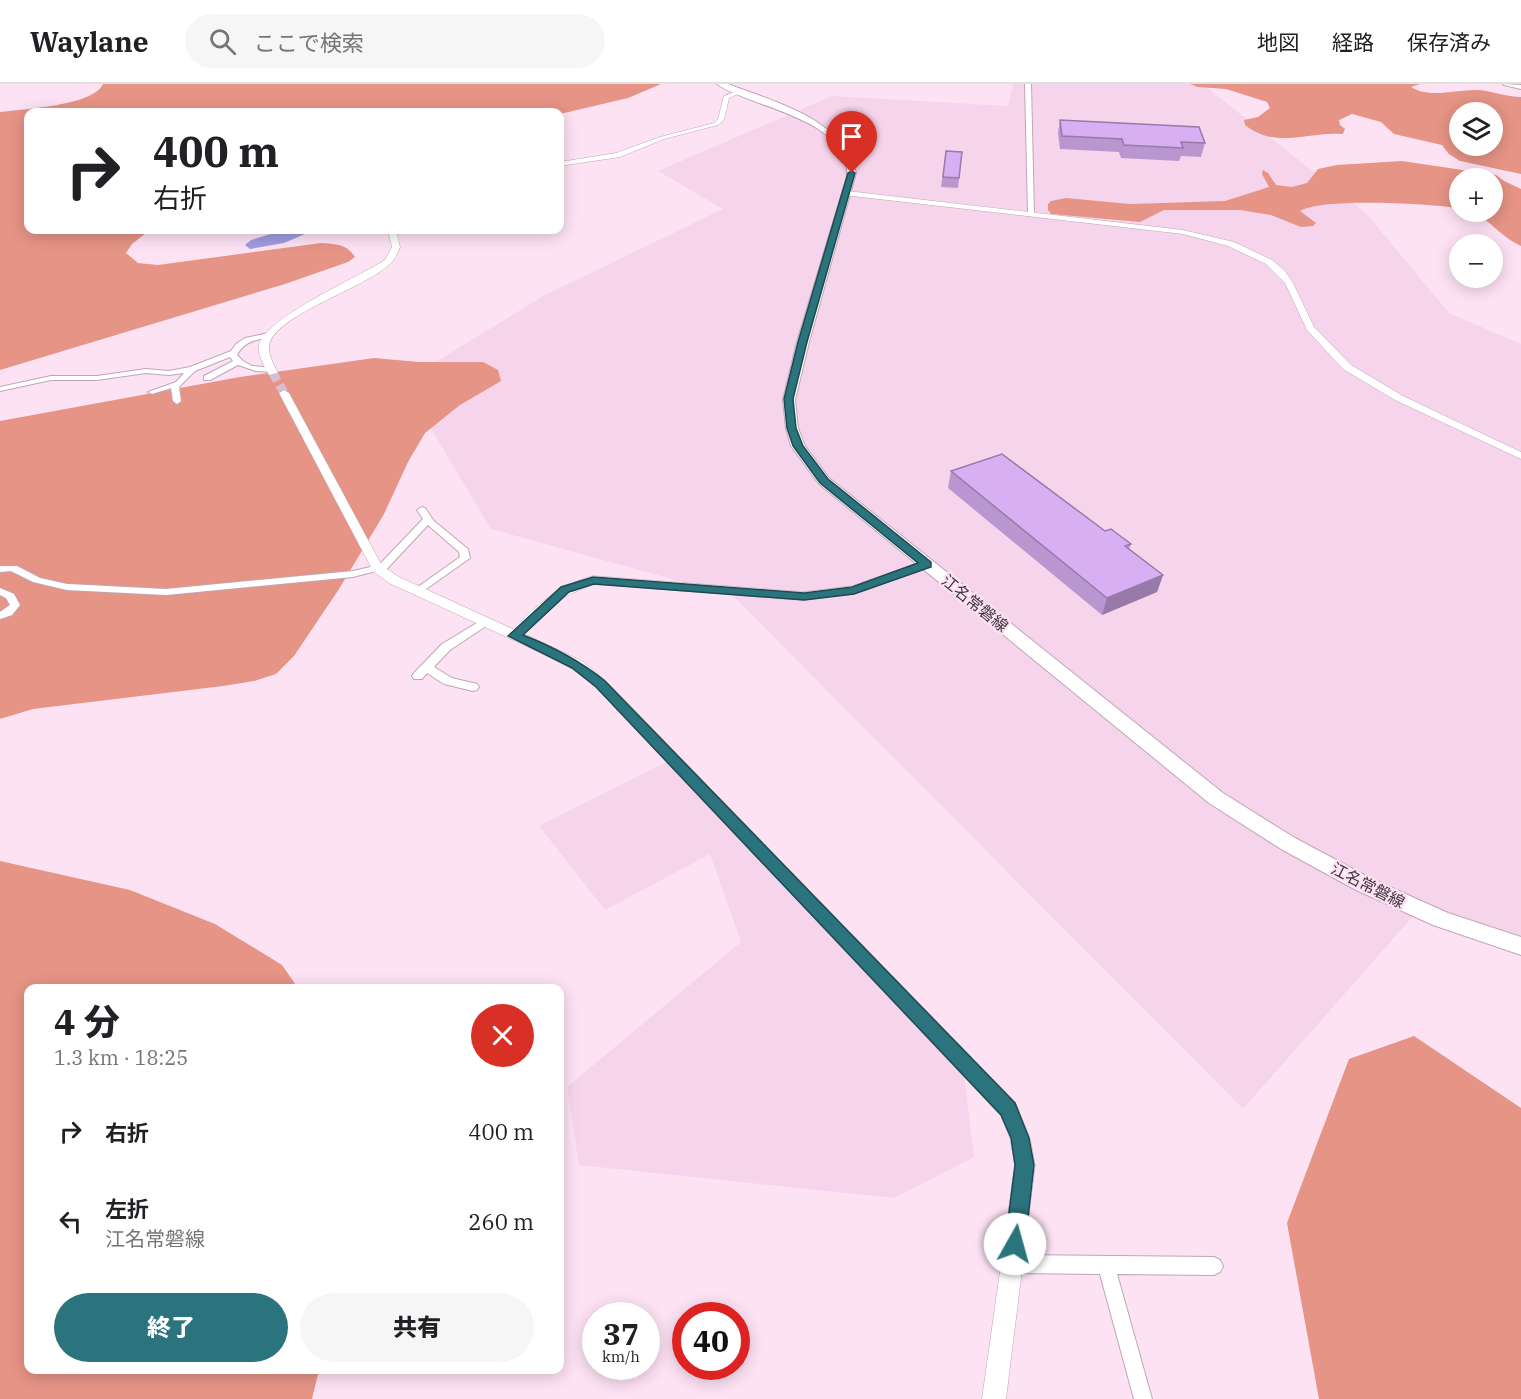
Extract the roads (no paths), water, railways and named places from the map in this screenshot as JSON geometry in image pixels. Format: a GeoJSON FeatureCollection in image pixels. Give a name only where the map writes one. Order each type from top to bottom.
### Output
{"type":"FeatureCollection","features":[{"type":"Feature","properties":{"kind":"main road","name":"江名常磐線"},"geometry":{"type":"LineString","coordinates":[[721,84],[796,113],[819,126],[840,145],[849,160],[852,173],[847,193],[803,342],[789,399],[792,428],[798,446],[824,481],[1216,798],[1267,832],[1389,898],[1458,927],[1521,946]]}},
{"type":"Feature","properties":{"kind":"street"},"geometry":{"type":"LineString","coordinates":[[1028,84],[1031,214]]}},
{"type":"Feature","properties":{"kind":"street"},"geometry":{"type":"LineString","coordinates":[[1506,84],[1521,87]]}},
{"type":"Feature","properties":{"kind":"street"},"geometry":{"type":"LineString","coordinates":[[564,163],[617,155],[669,136],[716,124],[721,120],[726,97],[739,92]]}},
{"type":"Feature","properties":{"kind":"street"},"geometry":{"type":"LineString","coordinates":[[847,193],[1183,232],[1218,240],[1258,256],[1282,273],[1310,328],[1347,367],[1399,398],[1521,456]]}},
{"type":"Feature","properties":{"kind":"street"},"geometry":{"type":"LineString","coordinates":[[273,371],[264,348],[269,335],[302,311],[388,261],[396,247],[393,234]]}},
{"type":"Feature","properties":{"kind":"street"},"geometry":{"type":"LineString","coordinates":[[0,389],[58,377],[97,378],[146,371],[173,373],[192,369],[233,353],[253,338],[269,335]]}},
{"type":"Feature","properties":{"kind":"street"},"geometry":{"type":"LineString","coordinates":[[233,353],[238,362],[250,367],[273,371]]}},
{"type":"Feature","properties":{"kind":"street"},"geometry":{"type":"LineString","coordinates":[[207,378],[238,362]]}},
{"type":"Feature","properties":{"kind":"street"},"geometry":{"type":"LineString","coordinates":[[152,392],[176,384],[192,369]]}},
{"type":"Feature","properties":{"kind":"street"},"geometry":{"type":"LineString","coordinates":[[176,384],[177,401]]}},
{"type":"Feature","properties":{"kind":"street"},"geometry":{"type":"LineString","coordinates":[[284,393],[379,569],[394,580],[577,664],[601,684],[1008,1109],[1020,1138],[1025,1165],[994,1399]]}},
{"type":"Feature","properties":{"kind":"street"},"geometry":{"type":"LineString","coordinates":[[0,569],[13,568],[37,580],[68,587],[166,592],[353,574],[379,569],[425,515],[464,551],[465,558],[418,591]]}},
{"type":"Feature","properties":{"kind":"street"},"geometry":{"type":"LineString","coordinates":[[514,636],[565,589],[593,580],[804,596],[854,590],[927,564]]}},
{"type":"Feature","properties":{"kind":"street"},"geometry":{"type":"LineString","coordinates":[[0,591],[10,596],[15,605],[8,613],[0,616]]}},
{"type":"Feature","properties":{"kind":"street"},"geometry":{"type":"LineString","coordinates":[[473,687],[422,672],[446,647],[484,622]]}},
{"type":"Feature","properties":{"kind":"street"},"geometry":{"type":"LineString","coordinates":[[1013,1264],[1214,1266]]}},
{"type":"Feature","properties":{"kind":"street"},"geometry":{"type":"LineString","coordinates":[[1106,1265],[1143,1399]]}},
{"type":"Feature","properties":{"kind":"tunnel"},"geometry":{"type":"LineString","coordinates":[[273,373],[284,393]]}}]}
